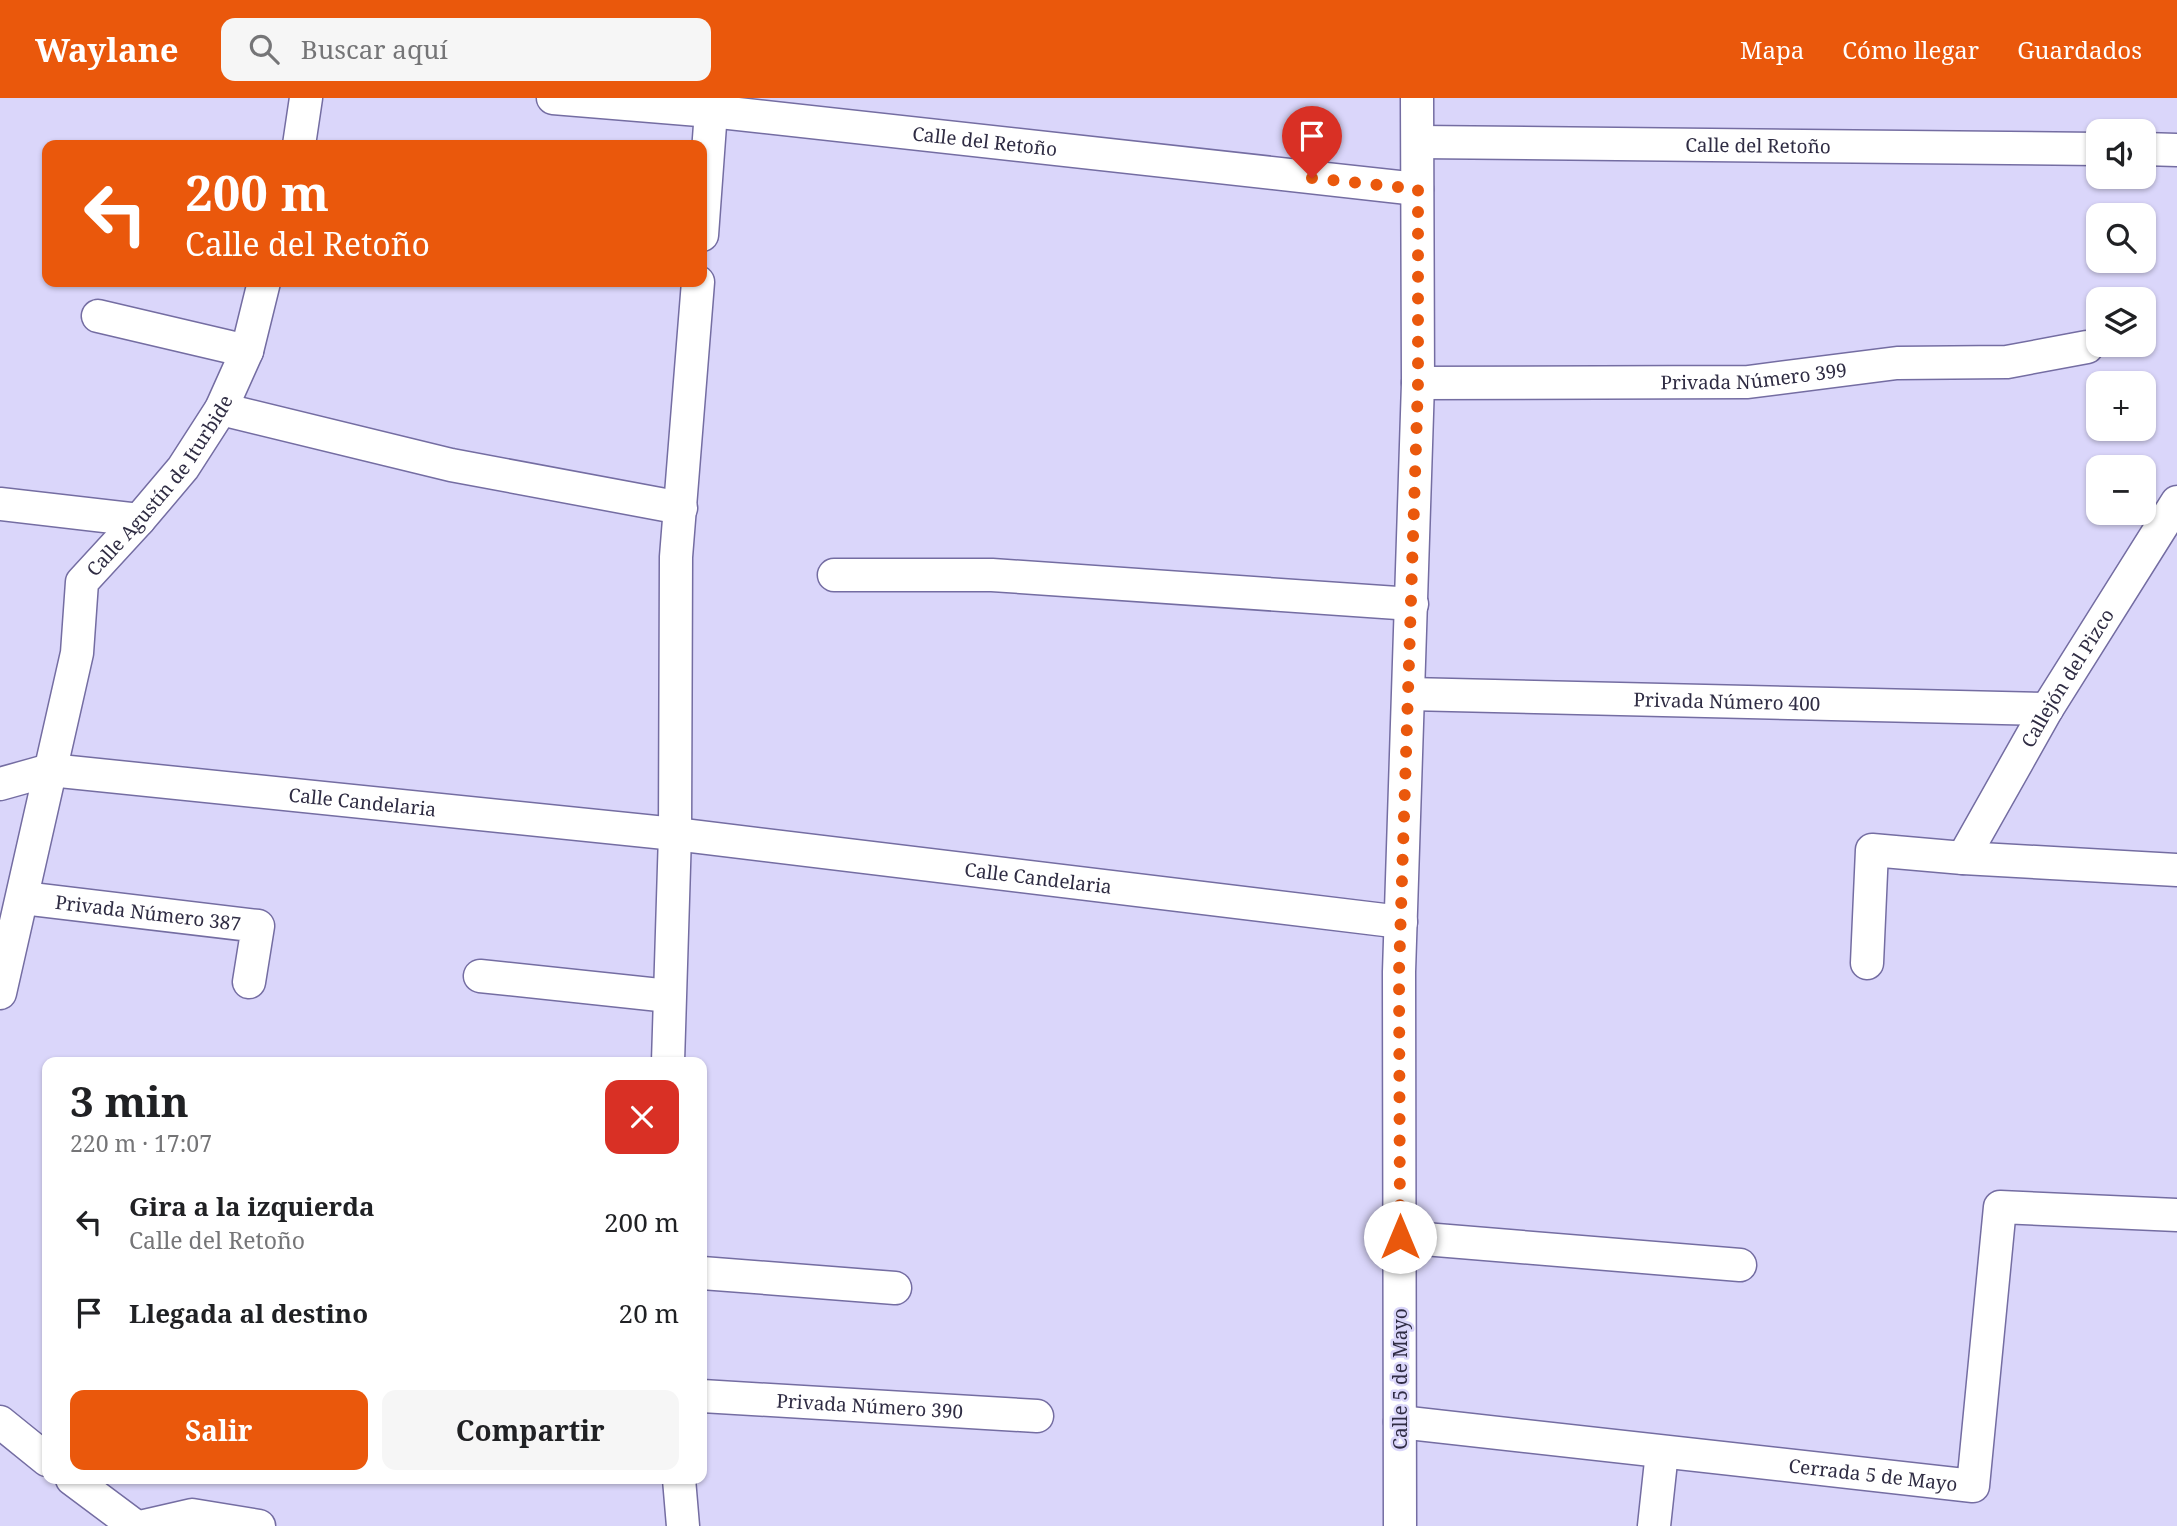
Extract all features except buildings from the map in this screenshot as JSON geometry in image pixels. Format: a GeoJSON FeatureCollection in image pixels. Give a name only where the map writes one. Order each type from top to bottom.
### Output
{"type":"FeatureCollection","features":[{"type":"Feature","properties":{"kind":"street"},"geometry":{"type":"LineString","coordinates":[[300,140],[306,98]]}},
{"type":"Feature","properties":{"kind":"street","name":"Calle del Retoño"},"geometry":{"type":"LineString","coordinates":[[553,98],[711,111],[1418,189]]}},
{"type":"Feature","properties":{"kind":"street","name":"Calle 5 de Mayo"},"geometry":{"type":"LineString","coordinates":[[1400,1526],[1399,972],[1418,383],[1417,98]]}},
{"type":"Feature","properties":{"kind":"street"},"geometry":{"type":"LineString","coordinates":[[707,166],[711,111]]}},
{"type":"Feature","properties":{"kind":"street","name":"Calle del Retoño"},"geometry":{"type":"LineString","coordinates":[[1418,142],[2086,149]]}},
{"type":"Feature","properties":{"kind":"street"},"geometry":{"type":"LineString","coordinates":[[2156,149],[2177,150]]}},
{"type":"Feature","properties":{"kind":"street","name":"Calle Agustín de Iturbide"},"geometry":{"type":"LineString","coordinates":[[0,993],[77,653],[82,582],[183,468],[221,409],[247,351],[263,287]]}},
{"type":"Feature","properties":{"kind":"street"},"geometry":{"type":"LineString","coordinates":[[668,1057],[675,834],[677,557],[698,287]]}},
{"type":"Feature","properties":{"kind":"street"},"geometry":{"type":"LineString","coordinates":[[98,316],[247,351]]}},
{"type":"Feature","properties":{"kind":"street","name":"Privada Número 399"},"geometry":{"type":"LineString","coordinates":[[1418,383],[1748,382],[1897,363],[2007,362],[2086,347]]}},
{"type":"Feature","properties":{"kind":"street"},"geometry":{"type":"LineString","coordinates":[[221,409],[451,465],[681,509]]}},
{"type":"Feature","properties":{"kind":"street","name":"Callejón del Pizco"},"geometry":{"type":"LineString","coordinates":[[1963,858],[2047,709],[2177,502]]}},
{"type":"Feature","properties":{"kind":"street"},"geometry":{"type":"LineString","coordinates":[[0,504],[139,520]]}},
{"type":"Feature","properties":{"kind":"street"},"geometry":{"type":"LineString","coordinates":[[834,575],[992,575],[1412,604]]}},
{"type":"Feature","properties":{"kind":"street","name":"Privada Número 400"},"geometry":{"type":"LineString","coordinates":[[1409,694],[2047,709]]}},
{"type":"Feature","properties":{"kind":"street"},"geometry":{"type":"LineString","coordinates":[[0,784],[50,769]]}},
{"type":"Feature","properties":{"kind":"street","name":"Calle Candelaria"},"geometry":{"type":"LineString","coordinates":[[50,769],[675,834],[1401,922]]}},
{"type":"Feature","properties":{"kind":"street"},"geometry":{"type":"LineString","coordinates":[[1867,963],[1872,850],[2177,870]]}},
{"type":"Feature","properties":{"kind":"street","name":"Privada Número 387"},"geometry":{"type":"LineString","coordinates":[[23,898],[258,926],[249,982]]}},
{"type":"Feature","properties":{"kind":"street"},"geometry":{"type":"LineString","coordinates":[[480,976],[669,996]]}},
{"type":"Feature","properties":{"kind":"street","name":"Cerrada 5 de Mayo"},"geometry":{"type":"LineString","coordinates":[[1400,1422],[1973,1486],[2000,1208],[2177,1215]]}},
{"type":"Feature","properties":{"kind":"street"},"geometry":{"type":"LineString","coordinates":[[1400,1237],[1740,1265]]}},
{"type":"Feature","properties":{"kind":"street"},"geometry":{"type":"LineString","coordinates":[[707,1273],[895,1289]]}},
{"type":"Feature","properties":{"kind":"street","name":"Privada Número 390"},"geometry":{"type":"LineString","coordinates":[[707,1396],[1037,1416]]}},
{"type":"Feature","properties":{"kind":"street"},"geometry":{"type":"LineString","coordinates":[[0,1422],[42,1456]]}},
{"type":"Feature","properties":{"kind":"street"},"geometry":{"type":"LineString","coordinates":[[1654,1526],[1662,1452]]}},
{"type":"Feature","properties":{"kind":"street"},"geometry":{"type":"LineString","coordinates":[[79,1484],[135,1526]]}},
{"type":"Feature","properties":{"kind":"street"},"geometry":{"type":"LineString","coordinates":[[679,1484],[683,1526]]}},
{"type":"Feature","properties":{"kind":"street"},"geometry":{"type":"LineString","coordinates":[[144,1526],[192,1516],[259,1526]]}},
{"type":"Feature","properties":{"kind":"route"},"geometry":{"type":"LineString","coordinates":[[1312,178],[1418,189],[1418,383],[1399,972],[1400,1237]]}}]}
